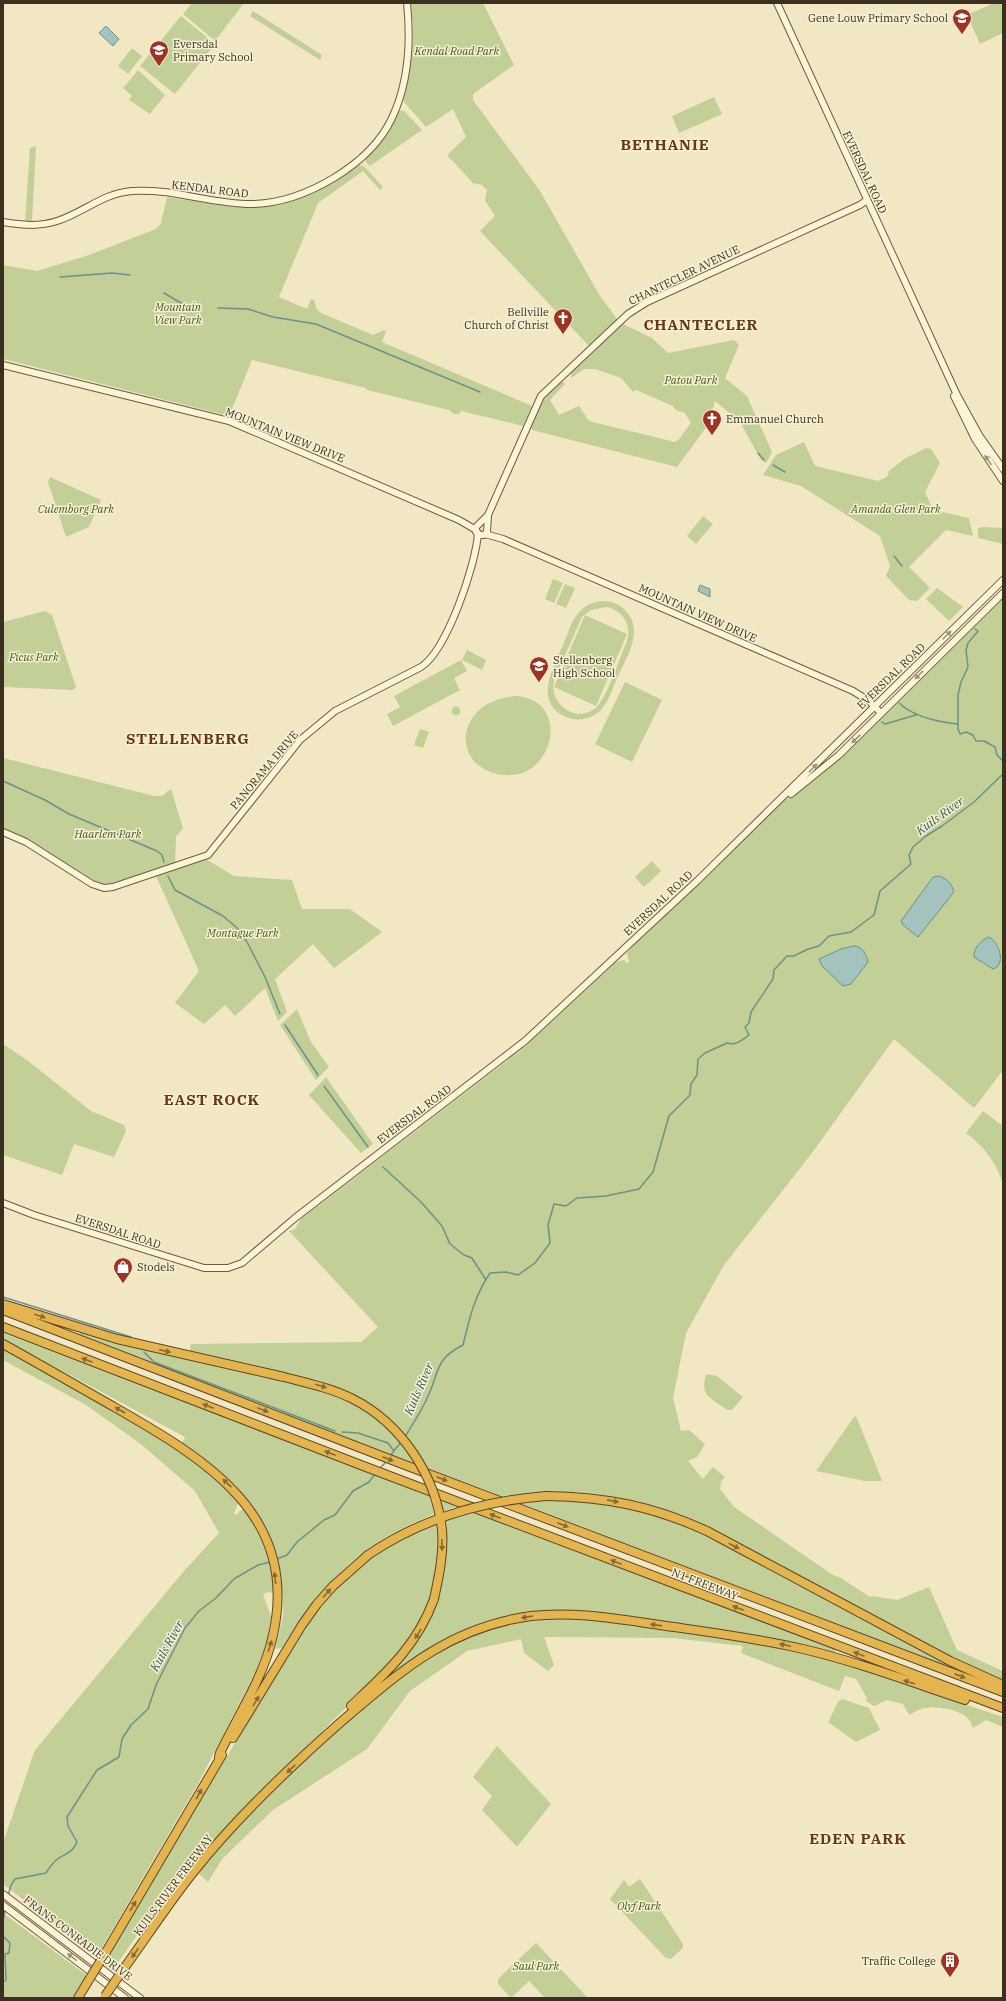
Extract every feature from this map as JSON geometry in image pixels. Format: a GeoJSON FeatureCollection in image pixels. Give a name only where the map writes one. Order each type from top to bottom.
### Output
{"type":"FeatureCollection","features":[{"type":"Feature","properties":{"kind":"highway"},"geometry":{"type":"LineString","coordinates":[[3,1304],[117,1339],[330,1389],[362,1404],[386,1422],[414,1453],[432,1488],[442,1530],[441,1564],[434,1599],[428,1617],[407,1650],[392,1667],[343,1714],[319,1742]]}},
{"type":"Feature","properties":{"kind":"highway","name":"N1 FREEWAY"},"geometry":{"type":"LineString","coordinates":[[3,1310],[370,1452],[1003,1692]]}},
{"type":"Feature","properties":{"kind":"highway","name":"N1 FREEWAY"},"geometry":{"type":"LineString","coordinates":[[3,1327],[400,1480],[1002,1708]]}},
{"type":"Feature","properties":{"kind":"highway"},"geometry":{"type":"LineString","coordinates":[[3,1344],[178,1445],[228,1484],[252,1513],[267,1544],[272,1559],[277,1593],[276,1617],[273,1636],[262,1669],[219,1757]]}},
{"type":"Feature","properties":{"kind":"highway"},"geometry":{"type":"LineString","coordinates":[[219,1757],[317,1604],[338,1581],[368,1555],[388,1541],[411,1529],[462,1510],[498,1502],[546,1496],[600,1499],[656,1510],[679,1518],[707,1531],[950,1661],[1003,1685]]}},
{"type":"Feature","properties":{"kind":"highway"},"geometry":{"type":"LineString","coordinates":[[319,1742],[371,1696],[434,1649],[475,1630],[503,1622],[556,1614],[579,1614],[615,1619],[746,1638],[797,1648],[837,1658],[981,1705],[1002,1708]]}},
{"type":"Feature","properties":{"kind":"highway","name":"KUILS RIVER FREEWAY"},"geometry":{"type":"LineString","coordinates":[[104,1997],[181,1888],[208,1854],[247,1811],[319,1742]]}},
{"type":"Feature","properties":{"kind":"highway","name":"KUILS RIVER FREEWAY"},"geometry":{"type":"LineString","coordinates":[[78,1998],[219,1757]]}},
{"type":"Feature","properties":{"kind":"street","name":"KENDAL ROAD"},"geometry":{"type":"LineString","coordinates":[[3,222],[29,225],[52,223],[107,197],[130,191],[161,192],[221,202],[254,204],[292,198],[325,184],[345,170],[372,145],[385,131],[392,119],[407,71],[410,36],[408,3]]}},
{"type":"Feature","properties":{"kind":"street","name":"EVERSDAL ROAD"},"geometry":{"type":"LineString","coordinates":[[777,3],[936,350],[979,435],[1003,469]]}},
{"type":"Feature","properties":{"kind":"street","name":"CHANTECLER AVENUE"},"geometry":{"type":"LineString","coordinates":[[482,529],[539,398],[628,314],[652,300],[860,205],[867,200]]}},
{"type":"Feature","properties":{"kind":"street","name":"EVERSDAL ROAD"},"geometry":{"type":"LineString","coordinates":[[936,350],[962,415],[984,454],[1003,481]]}},
{"type":"Feature","properties":{"kind":"street","name":"MOUNTAIN VIEW DRIVE"},"geometry":{"type":"LineString","coordinates":[[3,365],[229,421],[482,529],[853,691],[875,706],[881,713]]}},
{"type":"Feature","properties":{"kind":"street","name":"PANORAMA DRIVE"},"geometry":{"type":"LineString","coordinates":[[3,832],[26,842],[92,884],[104,888],[113,887],[208,855],[300,740],[335,712],[421,667],[432,658],[439,648],[462,597],[482,529]]}},
{"type":"Feature","properties":{"kind":"street","name":"EVERSDAL ROAD"},"geometry":{"type":"LineString","coordinates":[[3,1203],[34,1215],[204,1268],[217,1269],[236,1266],[255,1253],[295,1218],[525,1040],[698,881],[1003,580]]}},
{"type":"Feature","properties":{"kind":"street","name":"EVERSDAL ROAD"},"geometry":{"type":"LineString","coordinates":[[776,804],[829,764],[1003,593]]}},
{"type":"Feature","properties":{"kind":"street","name":"FRANS CONRADIE DRIVE"},"geometry":{"type":"LineString","coordinates":[[3,1894],[140,1998]]}},
{"type":"Feature","properties":{"kind":"street","name":"FRANS CONRADIE DRIVE"},"geometry":{"type":"LineString","coordinates":[[3,1905],[125,1998]]}},
{"type":"Feature","properties":{"kind":"green space"},"geometry":{"type":"Polygon","coordinates":[[[192,3],[244,3],[215,41],[183,14],[192,3]]]}},
{"type":"Feature","properties":{"kind":"green space","name":"Kendal Road Park"},"geometry":{"type":"Polygon","coordinates":[[[411,3],[483,3],[514,65],[473,94],[473,100],[540,191],[600,296],[617,319],[589,346],[480,231],[495,216],[485,200],[487,190],[482,185],[473,183],[447,155],[466,137],[453,109],[426,127],[404,102],[404,94],[409,73],[413,44],[413,19],[411,3]]]}},
{"type":"Feature","properties":{"kind":"green space"},"geometry":{"type":"Polygon","coordinates":[[[994,3],[1003,3],[1003,33],[980,44],[967,15],[994,3]]]}},
{"type":"Feature","properties":{"kind":"green space"},"geometry":{"type":"Polygon","coordinates":[[[253,11],[322,55],[320,60],[250,16],[253,11]]]}},
{"type":"Feature","properties":{"kind":"green space"},"geometry":{"type":"Polygon","coordinates":[[[181,16],[215,44],[175,94],[140,66],[181,16]]]}},
{"type":"Feature","properties":{"kind":"green space"},"geometry":{"type":"Polygon","coordinates":[[[132,48],[142,56],[128,74],[118,66],[132,48]]]}},
{"type":"Feature","properties":{"kind":"green space"},"geometry":{"type":"Polygon","coordinates":[[[138,70],[165,95],[150,114],[129,100],[132,96],[123,88],[138,70]]]}},
{"type":"Feature","properties":{"kind":"green space"},"geometry":{"type":"Polygon","coordinates":[[[714,97],[722,114],[679,133],[672,116],[714,97]]]}},
{"type":"Feature","properties":{"kind":"green space"},"geometry":{"type":"Polygon","coordinates":[[[399,110],[404,111],[422,130],[370,166],[366,162],[366,156],[388,132],[399,110]]]}},
{"type":"Feature","properties":{"kind":"green space"},"geometry":{"type":"Polygon","coordinates":[[[36,146],[32,222],[25,222],[30,148],[36,146]]]}},
{"type":"Feature","properties":{"kind":"green space","name":"Mountain View Park"},"geometry":{"type":"Polygon","coordinates":[[[359,165],[364,166],[383,187],[380,190],[363,171],[318,203],[279,297],[307,309],[311,299],[314,300],[316,308],[321,313],[373,335],[384,330],[386,331],[382,342],[532,406],[523,426],[461,411],[459,414],[454,414],[449,410],[252,360],[229,416],[3,359],[3,265],[37,271],[89,255],[156,229],[161,223],[167,197],[233,207],[274,205],[312,194],[359,165]]]}},
{"type":"Feature","properties":{"kind":"green space","name":"Patou Park"},"geometry":{"type":"Polygon","coordinates":[[[623,324],[652,338],[668,353],[734,340],[739,345],[725,378],[747,396],[772,452],[766,463],[761,460],[740,422],[715,401],[708,425],[677,467],[532,430],[531,426],[543,399],[562,381],[565,384],[550,400],[559,415],[579,406],[589,421],[675,442],[679,439],[691,423],[685,413],[676,410],[673,406],[636,390],[633,392],[621,378],[595,369],[584,369],[571,378],[571,372],[623,324]]]}},
{"type":"Feature","properties":{"kind":"green space","name":"Amanda Glen Park"},"geometry":{"type":"Polygon","coordinates":[[[804,442],[815,466],[878,481],[887,477],[889,471],[904,459],[926,448],[931,449],[940,463],[925,492],[933,510],[969,518],[973,536],[946,530],[909,567],[930,588],[917,601],[909,600],[886,576],[890,566],[880,536],[801,486],[763,475],[776,455],[804,442]]]}},
{"type":"Feature","properties":{"kind":"green space","name":"Culemborg Park"},"geometry":{"type":"Polygon","coordinates":[[[50,477],[101,500],[89,527],[66,537],[48,482],[50,477]]]}},
{"type":"Feature","properties":{"kind":"green space"},"geometry":{"type":"Polygon","coordinates":[[[703,516],[713,524],[696,544],[687,536],[703,516]]]}},
{"type":"Feature","properties":{"kind":"green space"},"geometry":{"type":"Polygon","coordinates":[[[978,528],[1003,528],[1003,544],[978,538],[978,528]]]}},
{"type":"Feature","properties":{"kind":"green space"},"geometry":{"type":"Polygon","coordinates":[[[553,579],[563,583],[554,603],[545,599],[553,579]]]}},
{"type":"Feature","properties":{"kind":"green space"},"geometry":{"type":"Polygon","coordinates":[[[565,584],[575,588],[566,608],[556,604],[565,584]]]}},
{"type":"Feature","properties":{"kind":"green space"},"geometry":{"type":"Polygon","coordinates":[[[937,588],[963,607],[949,621],[926,599],[937,588]]]}},
{"type":"Feature","properties":{"kind":"green space"},"geometry":{"type":"Polygon","coordinates":[[[1003,598],[1003,1070],[974,1108],[894,1039],[812,1153],[724,1265],[686,1333],[673,1398],[681,1431],[689,1430],[705,1444],[697,1457],[688,1461],[703,1479],[713,1467],[725,1477],[721,1482],[720,1489],[734,1507],[833,1575],[841,1578],[870,1597],[872,1596],[897,1600],[929,1587],[957,1650],[1003,1671],[1003,1681],[942,1653],[728,1537],[685,1516],[637,1501],[588,1493],[553,1492],[502,1496],[428,1468],[411,1442],[391,1420],[370,1404],[351,1393],[326,1383],[190,1351],[191,1344],[361,1342],[378,1327],[289,1231],[295,1229],[301,1219],[525,1047],[616,962],[624,960],[627,963],[629,962],[627,953],[640,938],[778,806],[852,747],[1003,598]]]}},
{"type":"Feature","properties":{"kind":"green space"},"geometry":{"type":"Polygon","coordinates":[[[599,601],[615,603],[626,611],[634,627],[632,644],[606,703],[600,711],[588,718],[571,719],[556,710],[550,702],[548,683],[570,626],[580,611],[590,604],[599,601]],[[606,607],[591,610],[582,617],[554,680],[553,689],[556,698],[561,705],[575,713],[584,714],[592,711],[603,699],[627,641],[628,629],[625,619],[617,611],[606,607]]]}},
{"type":"Feature","properties":{"kind":"green space","name":"Ficus Park"},"geometry":{"type":"Polygon","coordinates":[[[45,611],[52,615],[76,687],[73,690],[3,687],[3,622],[45,611]]]}},
{"type":"Feature","properties":{"kind":"green space"},"geometry":{"type":"Polygon","coordinates":[[[585,615],[627,634],[596,706],[554,687],[585,615]]]}},
{"type":"Feature","properties":{"kind":"green space"},"geometry":{"type":"Polygon","coordinates":[[[467,650],[486,660],[482,670],[462,660],[467,650]]]}},
{"type":"Feature","properties":{"kind":"green space"},"geometry":{"type":"Polygon","coordinates":[[[461,660],[467,671],[454,678],[460,690],[393,726],[387,714],[400,707],[394,696],[461,660]]]}},
{"type":"Feature","properties":{"kind":"green space"},"geometry":{"type":"Polygon","coordinates":[[[625,682],[662,700],[632,762],[595,744],[625,682]]]}},
{"type":"Feature","properties":{"kind":"green space"},"geometry":{"type":"Polygon","coordinates":[[[517,696],[534,701],[545,711],[550,725],[550,740],[544,754],[534,766],[520,774],[503,775],[485,770],[473,760],[467,748],[466,734],[471,720],[481,709],[496,700],[517,696]]]}},
{"type":"Feature","properties":{"kind":"green space"},"geometry":{"type":"Polygon","coordinates":[[[456,706],[461,711],[456,716],[451,711],[456,706]]]}},
{"type":"Feature","properties":{"kind":"green space"},"geometry":{"type":"Polygon","coordinates":[[[420,729],[429,732],[423,748],[414,745],[420,729]]]}},
{"type":"Feature","properties":{"kind":"green space","name":"Haarlem Park"},"geometry":{"type":"Polygon","coordinates":[[[3,758],[154,796],[162,796],[171,789],[183,828],[176,837],[175,863],[112,884],[100,884],[31,842],[3,829],[3,758]]]}},
{"type":"Feature","properties":{"kind":"green space","name":"Montague Park"},"geometry":{"type":"Polygon","coordinates":[[[206,859],[234,876],[292,880],[302,909],[350,909],[382,932],[334,968],[313,944],[275,979],[287,1012],[278,1021],[265,988],[235,1016],[225,1005],[204,1024],[175,1003],[199,971],[156,876],[206,859]]]}},
{"type":"Feature","properties":{"kind":"green space"},"geometry":{"type":"Polygon","coordinates":[[[652,861],[661,871],[644,887],[635,877],[652,861]]]}},
{"type":"Feature","properties":{"kind":"green space"},"geometry":{"type":"Polygon","coordinates":[[[297,1009],[311,1042],[329,1067],[316,1080],[280,1025],[297,1009]]]}},
{"type":"Feature","properties":{"kind":"green space"},"geometry":{"type":"Polygon","coordinates":[[[3,1044],[27,1060],[91,1111],[124,1125],[126,1131],[114,1157],[74,1144],[62,1175],[3,1155],[3,1044]]]}},
{"type":"Feature","properties":{"kind":"green space"},"geometry":{"type":"Polygon","coordinates":[[[326,1077],[373,1144],[361,1153],[309,1095],[326,1077]]]}},
{"type":"Feature","properties":{"kind":"green space"},"geometry":{"type":"Polygon","coordinates":[[[983,1111],[1003,1126],[1003,1185],[997,1169],[989,1156],[979,1144],[966,1133],[983,1111]]]}},
{"type":"Feature","properties":{"kind":"green space"},"geometry":{"type":"Polygon","coordinates":[[[80,1332],[145,1350],[310,1387],[350,1401],[362,1408],[385,1426],[399,1440],[417,1464],[79,1336],[80,1332]]]}},
{"type":"Feature","properties":{"kind":"green space"},"geometry":{"type":"Polygon","coordinates":[[[3,1333],[429,1496],[434,1514],[385,1538],[364,1552],[346,1567],[313,1603],[282,1648],[275,1649],[283,1616],[283,1594],[268,1592],[263,1594],[271,1617],[267,1642],[257,1669],[199,1782],[97,1956],[3,1884],[3,1843],[35,1750],[184,1571],[219,1533],[195,1491],[142,1445],[86,1405],[3,1360],[3,1347],[148,1429],[201,1465],[239,1501],[234,1513],[236,1515],[244,1507],[234,1486],[219,1472],[181,1445],[185,1437],[3,1339],[3,1333]]]}},
{"type":"Feature","properties":{"kind":"green space"},"geometry":{"type":"Polygon","coordinates":[[[706,1374],[717,1376],[743,1397],[732,1410],[727,1410],[708,1396],[704,1388],[706,1374]]]}},
{"type":"Feature","properties":{"kind":"green space"},"geometry":{"type":"Polygon","coordinates":[[[856,1416],[882,1481],[865,1481],[816,1471],[856,1416]]]}},
{"type":"Feature","properties":{"kind":"green space"},"geometry":{"type":"Polygon","coordinates":[[[441,1500],[458,1506],[443,1511],[441,1500]]]}},
{"type":"Feature","properties":{"kind":"green space"},"geometry":{"type":"Polygon","coordinates":[[[554,1500],[591,1501],[633,1508],[682,1523],[725,1544],[946,1664],[946,1666],[518,1502],[554,1500]]]}},
{"type":"Feature","properties":{"kind":"green space"},"geometry":{"type":"Polygon","coordinates":[[[471,1511],[836,1650],[834,1656],[584,1612],[499,1620],[390,1677],[389,1675],[417,1640],[428,1622],[436,1604],[442,1584],[445,1564],[445,1519],[471,1511]]]}},
{"type":"Feature","properties":{"kind":"green space"},"geometry":{"type":"Polygon","coordinates":[[[437,1522],[439,1552],[433,1591],[419,1627],[396,1658],[251,1802],[188,1874],[183,1870],[112,1971],[103,1964],[300,1634],[330,1592],[379,1550],[437,1522]]]}},
{"type":"Feature","properties":{"kind":"green space"},"geometry":{"type":"Polygon","coordinates":[[[562,1617],[589,1618],[788,1649],[834,1661],[1003,1717],[1003,1727],[986,1720],[973,1728],[967,1717],[947,1709],[924,1708],[909,1715],[903,1704],[887,1700],[874,1706],[866,1701],[867,1698],[856,1679],[845,1676],[839,1691],[741,1653],[743,1646],[672,1638],[544,1637],[554,1665],[548,1671],[524,1653],[521,1639],[467,1651],[410,1691],[367,1749],[273,1810],[222,1859],[208,1882],[198,1873],[210,1857],[281,1783],[366,1705],[410,1670],[448,1646],[478,1633],[505,1625],[562,1617]]]}},
{"type":"Feature","properties":{"kind":"green space"},"geometry":{"type":"Polygon","coordinates":[[[842,1699],[869,1708],[880,1730],[856,1742],[828,1722],[838,1702],[842,1699]]]}},
{"type":"Feature","properties":{"kind":"green space"},"geometry":{"type":"Polygon","coordinates":[[[497,1746],[551,1804],[517,1847],[482,1810],[492,1796],[473,1777],[497,1746]]]}},
{"type":"Feature","properties":{"kind":"green space","name":"Olyf Park"},"geometry":{"type":"Polygon","coordinates":[[[640,1879],[683,1944],[683,1948],[671,1959],[666,1958],[610,1899],[624,1880],[629,1887],[640,1879]]]}},
{"type":"Feature","properties":{"kind":"green space"},"geometry":{"type":"Polygon","coordinates":[[[3,1913],[86,1975],[73,1998],[3,1998],[3,1913]]]}},
{"type":"Feature","properties":{"kind":"green space","name":"Saul Park"},"geometry":{"type":"Polygon","coordinates":[[[536,1943],[588,1998],[545,1998],[529,1981],[511,1998],[498,1984],[498,1979],[536,1943]]]}},
{"type":"Feature","properties":{"kind":"water"},"geometry":{"type":"Polygon","coordinates":[[[106,26],[119,39],[113,46],[99,33],[106,26]]]}},
{"type":"Feature","properties":{"kind":"water"},"geometry":{"type":"Polygon","coordinates":[[[700,585],[710,589],[710,597],[698,591],[700,585]]]}},
{"type":"Feature","properties":{"kind":"water"},"geometry":{"type":"Polygon","coordinates":[[[940,876],[949,882],[954,892],[918,937],[903,925],[901,921],[933,877],[940,876]]]}},
{"type":"Feature","properties":{"kind":"water"},"geometry":{"type":"Polygon","coordinates":[[[989,937],[996,944],[1000,954],[999,963],[997,967],[993,969],[974,957],[978,945],[989,937]]]}},
{"type":"Feature","properties":{"kind":"water"},"geometry":{"type":"Polygon","coordinates":[[[854,946],[864,951],[868,962],[851,984],[843,986],[822,966],[819,959],[841,949],[854,946]]]}},
{"type":"Feature","properties":{"kind":"waterway"},"geometry":{"type":"LineString","coordinates":[[60,277],[112,273],[130,275]]}},
{"type":"Feature","properties":{"kind":"waterway"},"geometry":{"type":"LineString","coordinates":[[164,293],[181,303],[199,308]]}},
{"type":"Feature","properties":{"kind":"waterway"},"geometry":{"type":"LineString","coordinates":[[218,308],[248,309],[273,317],[316,324],[480,392]]}},
{"type":"Feature","properties":{"kind":"waterway"},"geometry":{"type":"LineString","coordinates":[[758,453],[764,460]]}},
{"type":"Feature","properties":{"kind":"waterway"},"geometry":{"type":"LineString","coordinates":[[773,465],[785,472]]}},
{"type":"Feature","properties":{"kind":"waterway"},"geometry":{"type":"LineString","coordinates":[[894,556],[902,566]]}},
{"type":"Feature","properties":{"kind":"waterway"},"geometry":{"type":"LineString","coordinates":[[975,629],[978,631],[968,643],[966,650],[968,667],[961,682],[958,695],[958,729],[960,734],[966,732],[973,735],[976,741],[984,741],[995,747],[997,755],[1003,761]]}},
{"type":"Feature","properties":{"kind":"waterway"},"geometry":{"type":"LineString","coordinates":[[899,703],[912,712],[927,718],[958,724]]}},
{"type":"Feature","properties":{"kind":"waterway"},"geometry":{"type":"LineString","coordinates":[[882,722],[885,724],[916,715]]}},
{"type":"Feature","properties":{"kind":"waterway","name":"Kuils River"},"geometry":{"type":"LineString","coordinates":[[405,1437],[427,1400],[437,1371],[443,1360],[454,1350],[463,1345],[476,1299],[490,1273],[506,1272],[518,1275],[535,1263],[550,1243],[548,1225],[554,1204],[566,1206],[577,1198],[606,1196],[639,1189],[653,1172],[669,1116],[690,1095],[691,1084],[697,1075],[698,1059],[705,1053],[727,1043],[733,1044],[741,1041],[749,1035],[745,1027],[749,1023],[751,1012],[773,979],[774,970],[787,956],[794,956],[808,949],[819,946],[829,936],[851,932],[874,915],[880,891],[911,864],[909,855],[913,847],[974,802],[1003,774]]}},
{"type":"Feature","properties":{"kind":"waterway"},"geometry":{"type":"LineString","coordinates":[[3,781],[45,800],[69,814],[157,851],[162,855],[164,862]]}},
{"type":"Feature","properties":{"kind":"waterway"},"geometry":{"type":"LineString","coordinates":[[168,876],[175,890],[223,916],[236,927],[247,942],[265,977],[280,1014]]}},
{"type":"Feature","properties":{"kind":"waterway"},"geometry":{"type":"LineString","coordinates":[[285,1025],[318,1075]]}},
{"type":"Feature","properties":{"kind":"waterway"},"geometry":{"type":"LineString","coordinates":[[324,1086],[368,1147]]}},
{"type":"Feature","properties":{"kind":"waterway"},"geometry":{"type":"LineString","coordinates":[[383,1167],[421,1202],[442,1226],[450,1244],[464,1255],[472,1258],[486,1280]]}},
{"type":"Feature","properties":{"kind":"waterway"},"geometry":{"type":"LineString","coordinates":[[3,1297],[131,1337]]}},
{"type":"Feature","properties":{"kind":"waterway"},"geometry":{"type":"LineString","coordinates":[[144,1352],[154,1362],[335,1431]]}},
{"type":"Feature","properties":{"kind":"waterway"},"geometry":{"type":"LineString","coordinates":[[342,1432],[358,1433],[388,1443],[394,1451]]}},
{"type":"Feature","properties":{"kind":"waterway","name":"Kuils River"},"geometry":{"type":"LineString","coordinates":[[390,1456],[401,1442]]}},
{"type":"Feature","properties":{"kind":"waterway","name":"Kuils River"},"geometry":{"type":"LineString","coordinates":[[380,1468],[387,1461]]}},
{"type":"Feature","properties":{"kind":"waterway","name":"Kuils River"},"geometry":{"type":"LineString","coordinates":[[275,1560],[287,1555],[297,1542],[324,1520],[335,1515],[353,1491],[369,1482],[375,1474]]}},
{"type":"Feature","properties":{"kind":"waterway","name":"Kuils River"},"geometry":{"type":"LineString","coordinates":[[8,1896],[11,1885],[15,1879],[46,1873],[55,1861],[74,1848],[77,1842],[68,1826],[67,1817],[97,1770],[119,1757],[122,1739],[131,1725],[148,1709],[156,1685],[185,1628],[199,1611],[216,1598],[234,1579],[258,1565],[270,1562]]}},
{"type":"Feature","properties":{"kind":"waterway","name":"Kuils River"},"geometry":{"type":"LineString","coordinates":[[3,1921],[5,1910]]}},
{"type":"Feature","properties":{"kind":"waterway","name":"Kuils River"},"geometry":{"type":"LineString","coordinates":[[3,1936],[10,1943],[9,1953],[5,1954],[6,1980],[3,1982]]}},
{"type":"Feature","properties":{"kind":"place","name":"Gene Louw Primary School"},"geometry":{"type":"Point","coordinates":[962,35]}},
{"type":"Feature","properties":{"kind":"place","name":"Eversdal Primary School"},"geometry":{"type":"Point","coordinates":[159,67]}},
{"type":"Feature","properties":{"kind":"place","name":"Bellville Church of Christ"},"geometry":{"type":"Point","coordinates":[563,335]}},
{"type":"Feature","properties":{"kind":"place","name":"Emmanuel Church"},"geometry":{"type":"Point","coordinates":[712,436]}},
{"type":"Feature","properties":{"kind":"place","name":"Stellenberg High School"},"geometry":{"type":"Point","coordinates":[539,683]}},
{"type":"Feature","properties":{"kind":"place","name":"Stodels"},"geometry":{"type":"Point","coordinates":[123,1284]}},
{"type":"Feature","properties":{"kind":"place","name":"Traffic College"},"geometry":{"type":"Point","coordinates":[950,1978]}},
{"type":"Feature","properties":{"kind":"district","name":"BETHANIE"},"geometry":{"type":"Point","coordinates":[665,145]}},
{"type":"Feature","properties":{"kind":"district","name":"CHANTECLER"},"geometry":{"type":"Point","coordinates":[701,325]}},
{"type":"Feature","properties":{"kind":"district","name":"STELLENBERG"},"geometry":{"type":"Point","coordinates":[188,739]}},
{"type":"Feature","properties":{"kind":"district","name":"EAST ROCK"},"geometry":{"type":"Point","coordinates":[212,1100]}},
{"type":"Feature","properties":{"kind":"district","name":"EDEN PARK"},"geometry":{"type":"Point","coordinates":[858,1839]}}]}
